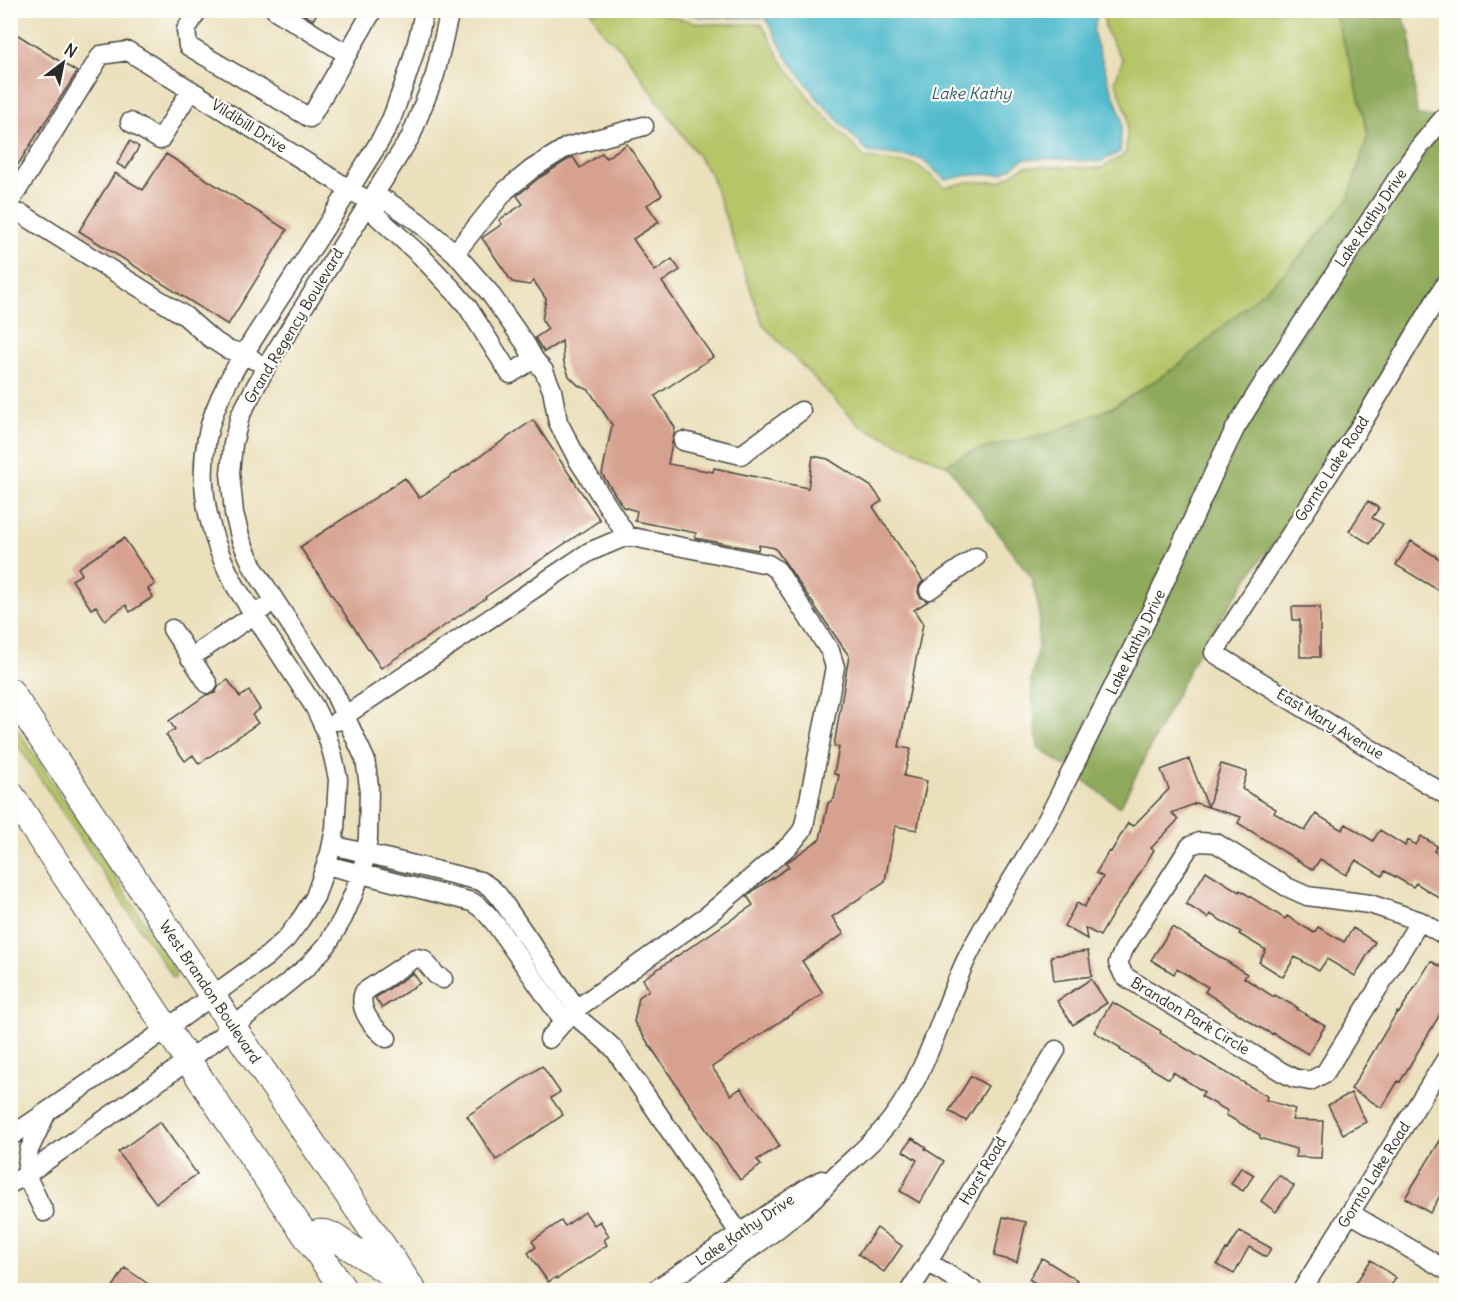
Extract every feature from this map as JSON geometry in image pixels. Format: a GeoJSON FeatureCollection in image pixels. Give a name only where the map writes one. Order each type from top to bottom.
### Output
{"type":"FeatureCollection","features":[{"type":"Feature","properties":{"kind":"highway","name":"West Brandon Boulevard"},"geometry":{"type":"LineString","coordinates":[[10,691],[212,996],[411,1288]]}},
{"type":"Feature","properties":{"kind":"highway"},"geometry":{"type":"LineString","coordinates":[[10,793],[344,1290]]}},
{"type":"Feature","properties":{"kind":"highway"},"geometry":{"type":"LineString","coordinates":[[307,1237],[318,1232],[331,1235],[411,1288]]}},
{"type":"Feature","properties":{"kind":"street"},"geometry":{"type":"LineString","coordinates":[[198,10],[186,30],[188,46],[310,118],[373,10]]}},
{"type":"Feature","properties":{"kind":"street"},"geometry":{"type":"LineString","coordinates":[[275,10],[347,54]]}},
{"type":"Feature","properties":{"kind":"street"},"geometry":{"type":"LineString","coordinates":[[422,11],[448,15]]}},
{"type":"Feature","properties":{"kind":"street","name":"Grand Regency Boulevard"},"geometry":{"type":"LineString","coordinates":[[10,1137],[266,957],[286,939],[315,897],[332,845],[338,779],[333,756],[325,729],[314,706],[226,570],[209,519],[204,493],[207,438],[215,410],[244,354],[390,123],[412,63],[422,11]]}},
{"type":"Feature","properties":{"kind":"street","name":"Grand Regency Boulevard"},"geometry":{"type":"LineString","coordinates":[[19,1179],[189,1060],[307,967],[327,945],[356,890],[366,853],[369,813],[369,786],[365,759],[333,690],[253,567],[241,540],[234,513],[230,473],[233,444],[240,416],[266,367],[411,136],[435,75],[448,15]]}},
{"type":"Feature","properties":{"kind":"street","name":"Vildibill Drive"},"geometry":{"type":"LineString","coordinates":[[10,202],[101,55],[128,51],[369,202]]}},
{"type":"Feature","properties":{"kind":"street"},"geometry":{"type":"LineString","coordinates":[[130,122],[160,140],[191,90]]}},
{"type":"Feature","properties":{"kind":"street","name":"Lake Kathy Drive"},"geometry":{"type":"LineString","coordinates":[[690,1290],[785,1223],[817,1195],[879,1134],[914,1085],[974,946],[992,912],[1039,836],[1154,604],[1216,468],[1245,411],[1403,170],[1446,115]]}},
{"type":"Feature","properties":{"kind":"street"},"geometry":{"type":"LineString","coordinates":[[455,253],[506,190],[542,163],[563,149],[576,144],[644,126]]}},
{"type":"Feature","properties":{"kind":"street"},"geometry":{"type":"LineString","coordinates":[[534,359],[510,374],[455,292],[421,256],[378,217],[369,202],[387,201],[417,221],[455,253],[489,292],[544,371],[552,390],[558,422],[578,460],[627,536]]}},
{"type":"Feature","properties":{"kind":"street"},"geometry":{"type":"LineString","coordinates":[[10,214],[22,214],[185,316],[215,329],[232,340],[244,354],[266,367]]}},
{"type":"Feature","properties":{"kind":"street","name":"Gornto Lake Road"},"geometry":{"type":"LineString","coordinates":[[1214,653],[1364,420],[1446,283]]}},
{"type":"Feature","properties":{"kind":"street"},"geometry":{"type":"LineString","coordinates":[[683,441],[741,455],[801,411]]}},
{"type":"Feature","properties":{"kind":"street"},"geometry":{"type":"LineString","coordinates":[[325,729],[590,552],[627,536],[768,564],[777,570],[825,642],[835,667],[804,826],[790,843],[709,914],[571,1015],[549,1039]]}},
{"type":"Feature","properties":{"kind":"street"},"geometry":{"type":"LineString","coordinates":[[929,590],[976,557]]}},
{"type":"Feature","properties":{"kind":"street"},"geometry":{"type":"LineString","coordinates":[[190,658],[275,601]]}},
{"type":"Feature","properties":{"kind":"street"},"geometry":{"type":"LineString","coordinates":[[172,629],[208,684]]}},
{"type":"Feature","properties":{"kind":"street","name":"East Mary Avenue"},"geometry":{"type":"LineString","coordinates":[[1214,653],[1446,795]]}},
{"type":"Feature","properties":{"kind":"street","name":"Brandon Park Circle"},"geometry":{"type":"LineString","coordinates":[[1420,921],[1325,1073],[1310,1081],[1294,1078],[1282,1072],[1124,976],[1118,963],[1124,949],[1190,846],[1199,842],[1216,843],[1287,887],[1307,896],[1370,903],[1420,921],[1446,936]]}},
{"type":"Feature","properties":{"kind":"street"},"geometry":{"type":"LineString","coordinates":[[332,845],[480,881],[488,885],[506,905],[571,1015]]}},
{"type":"Feature","properties":{"kind":"street"},"geometry":{"type":"LineString","coordinates":[[326,865],[472,902],[486,911],[571,1015],[607,1041],[615,1050],[750,1249]]}},
{"type":"Feature","properties":{"kind":"street"},"geometry":{"type":"LineString","coordinates":[[387,1038],[378,1032],[363,1008],[364,992],[415,958],[423,959],[436,975],[443,979]]}},
{"type":"Feature","properties":{"kind":"street","name":"Horst Road"},"geometry":{"type":"LineString","coordinates":[[910,1290],[1056,1050]]}},
{"type":"Feature","properties":{"kind":"street","name":"Gornto Lake Road"},"geometry":{"type":"LineString","coordinates":[[1302,1290],[1446,1059]]}},
{"type":"Feature","properties":{"kind":"street"},"geometry":{"type":"LineString","coordinates":[[44,1212],[19,1179],[29,1150],[47,1113]]}},
{"type":"Feature","properties":{"kind":"street","name":"Lake Kathy Drive"},"geometry":{"type":"LineString","coordinates":[[655,1290],[810,1186],[837,1173]]}},
{"type":"Feature","properties":{"kind":"street"},"geometry":{"type":"LineString","coordinates":[[1350,1213],[1446,1270]]}},
{"type":"Feature","properties":{"kind":"street"},"geometry":{"type":"LineString","coordinates":[[928,1262],[973,1290]]}},
{"type":"Feature","properties":{"kind":"green space"},"geometry":{"type":"Polygon","coordinates":[[[591,11],[646,11],[703,24],[762,24],[781,60],[812,102],[865,158],[917,165],[945,187],[969,182],[1001,181],[1025,166],[1101,168],[1123,156],[1126,152],[1128,115],[1115,80],[1123,60],[1106,30],[1105,11],[1334,11],[1354,76],[1368,135],[1348,200],[1290,268],[1178,366],[1113,407],[1051,433],[965,454],[946,465],[860,426],[763,325],[710,173],[621,49],[603,32],[591,11]]]}},
{"type":"Feature","properties":{"kind":"green space"},"geometry":{"type":"Polygon","coordinates":[[[1334,11],[1400,11],[1410,34],[1417,116],[1435,117],[1179,534],[1066,767],[1038,747],[1031,681],[1038,646],[1039,609],[1031,577],[946,465],[965,454],[1051,433],[1113,407],[1178,366],[1290,268],[1348,200],[1368,135],[1354,76],[1334,11]]]}},
{"type":"Feature","properties":{"kind":"green space"},"geometry":{"type":"Polygon","coordinates":[[[1446,125],[1446,269],[1358,416],[1278,540],[1264,554],[1198,652],[1120,807],[1078,776],[1251,415],[1408,175],[1446,125]]]}},
{"type":"Feature","properties":{"kind":"green space"},"geometry":{"type":"Polygon","coordinates":[[[11,720],[168,958],[176,975],[175,978],[11,735],[11,720]]]}},
{"type":"Feature","properties":{"kind":"water","name":"Lake Kathy"},"geometry":{"type":"Polygon","coordinates":[[[674,11],[1098,11],[1093,32],[1122,118],[1120,152],[1100,162],[1024,159],[1002,174],[969,175],[946,180],[920,158],[868,152],[817,98],[786,56],[766,18],[704,17],[674,11]]]}},
{"type":"Feature","properties":{"kind":"building"},"geometry":{"type":"Polygon","coordinates":[[[297,10],[319,10],[313,20],[297,10]]]}},
{"type":"Feature","properties":{"kind":"building"},"geometry":{"type":"Polygon","coordinates":[[[10,30],[77,72],[10,177],[10,30]]]}},
{"type":"Feature","properties":{"kind":"building"},"geometry":{"type":"Polygon","coordinates":[[[130,141],[139,147],[126,169],[117,164],[130,141]]]}},
{"type":"Feature","properties":{"kind":"building"},"geometry":{"type":"Polygon","coordinates":[[[627,144],[662,195],[647,205],[659,222],[633,239],[655,271],[672,259],[680,270],[662,282],[713,357],[655,396],[675,428],[668,464],[713,472],[714,468],[808,488],[813,456],[828,459],[872,487],[882,501],[873,507],[923,581],[918,592],[920,597],[928,601],[914,610],[923,624],[899,747],[911,749],[904,776],[927,781],[917,830],[895,826],[885,881],[832,917],[844,934],[802,961],[823,993],[712,1067],[731,1095],[741,1088],[780,1146],[757,1160],[761,1165],[740,1180],[634,1022],[639,997],[649,990],[643,979],[753,905],[747,896],[789,867],[786,863],[820,839],[828,803],[834,799],[839,775],[834,774],[839,747],[834,746],[849,656],[775,548],[759,545],[758,550],[695,538],[696,533],[635,521],[637,511],[623,507],[602,474],[612,425],[589,390],[578,385],[569,376],[564,363],[562,341],[544,352],[535,338],[548,329],[542,320],[546,299],[534,281],[529,285],[512,282],[482,238],[502,224],[499,220],[523,204],[517,196],[539,178],[572,157],[580,168],[602,153],[606,158],[627,144]]]}},
{"type":"Feature","properties":{"kind":"building"},"geometry":{"type":"Polygon","coordinates":[[[166,154],[287,230],[228,325],[79,231],[115,173],[143,190],[166,154]]]}},
{"type":"Feature","properties":{"kind":"building"},"geometry":{"type":"Polygon","coordinates":[[[533,420],[600,520],[381,668],[300,547],[405,478],[419,498],[533,420]]]}},
{"type":"Feature","properties":{"kind":"building"},"geometry":{"type":"Polygon","coordinates":[[[1368,501],[1379,508],[1372,518],[1383,524],[1370,544],[1349,531],[1368,501]]]}},
{"type":"Feature","properties":{"kind":"building"},"geometry":{"type":"Polygon","coordinates":[[[124,538],[155,584],[148,589],[153,597],[130,612],[126,605],[105,620],[96,606],[91,609],[72,580],[82,574],[78,568],[124,538]]]}},
{"type":"Feature","properties":{"kind":"building"},"geometry":{"type":"Polygon","coordinates":[[[1411,541],[1446,563],[1446,595],[1396,565],[1411,541]]]}},
{"type":"Feature","properties":{"kind":"building"},"geometry":{"type":"Polygon","coordinates":[[[1292,607],[1320,607],[1320,657],[1300,657],[1300,620],[1293,620],[1292,607]]]}},
{"type":"Feature","properties":{"kind":"building"},"geometry":{"type":"Polygon","coordinates":[[[228,680],[240,697],[249,691],[260,709],[252,715],[258,723],[199,764],[193,755],[185,761],[166,735],[175,729],[169,721],[206,695],[215,693],[219,686],[228,680]]]}},
{"type":"Feature","properties":{"kind":"building"},"geometry":{"type":"Polygon","coordinates":[[[1189,759],[1208,807],[1196,803],[1172,813],[1178,820],[1151,848],[1154,850],[1100,936],[1085,928],[1087,939],[1064,926],[1077,903],[1084,907],[1103,877],[1096,873],[1128,823],[1133,826],[1169,789],[1161,770],[1189,759]]]}},
{"type":"Feature","properties":{"kind":"building"},"geometry":{"type":"Polygon","coordinates":[[[1221,764],[1247,772],[1242,789],[1276,809],[1274,813],[1305,831],[1316,814],[1342,830],[1346,824],[1373,841],[1380,830],[1405,846],[1408,840],[1416,845],[1421,836],[1437,846],[1434,851],[1446,858],[1446,890],[1441,899],[1416,883],[1413,887],[1385,871],[1382,876],[1356,860],[1346,875],[1320,859],[1313,870],[1238,823],[1241,817],[1208,807],[1221,764]]]}},
{"type":"Feature","properties":{"kind":"building"},"geometry":{"type":"Polygon","coordinates":[[[1206,871],[1285,919],[1287,916],[1314,933],[1318,927],[1344,942],[1353,928],[1375,942],[1355,976],[1327,959],[1319,971],[1295,957],[1283,977],[1259,962],[1266,950],[1210,914],[1208,918],[1186,904],[1206,871]]]}},
{"type":"Feature","properties":{"kind":"building"},"geometry":{"type":"Polygon","coordinates":[[[1172,927],[1247,974],[1244,978],[1325,1026],[1308,1054],[1257,1026],[1205,992],[1208,987],[1177,969],[1174,974],[1151,960],[1172,927]]]}},
{"type":"Feature","properties":{"kind":"building"},"geometry":{"type":"Polygon","coordinates":[[[1088,951],[1092,976],[1054,981],[1051,956],[1088,951]]]}},
{"type":"Feature","properties":{"kind":"building"},"geometry":{"type":"Polygon","coordinates":[[[1431,961],[1446,970],[1446,1004],[1382,1108],[1351,1089],[1397,1012],[1399,1013],[1431,961]]]}},
{"type":"Feature","properties":{"kind":"building"},"geometry":{"type":"Polygon","coordinates":[[[413,973],[420,983],[382,1008],[375,998],[413,973]]]}},
{"type":"Feature","properties":{"kind":"building"},"geometry":{"type":"Polygon","coordinates":[[[1091,979],[1107,1003],[1073,1025],[1057,1001],[1091,979]]]}},
{"type":"Feature","properties":{"kind":"building"},"geometry":{"type":"Polygon","coordinates":[[[1112,1002],[1267,1096],[1266,1100],[1295,1109],[1292,1120],[1323,1121],[1321,1158],[1296,1157],[1296,1149],[1260,1138],[1260,1135],[1226,1115],[1228,1111],[1201,1096],[1204,1092],[1173,1072],[1169,1079],[1094,1032],[1112,1002]]]}},
{"type":"Feature","properties":{"kind":"building"},"geometry":{"type":"Polygon","coordinates":[[[542,1066],[560,1092],[551,1098],[563,1115],[496,1160],[467,1116],[542,1066]]]}},
{"type":"Feature","properties":{"kind":"building"},"geometry":{"type":"Polygon","coordinates":[[[971,1076],[988,1086],[966,1121],[949,1111],[971,1076]]]}},
{"type":"Feature","properties":{"kind":"building"},"geometry":{"type":"Polygon","coordinates":[[[1351,1093],[1366,1122],[1343,1134],[1328,1105],[1351,1093]]]}},
{"type":"Feature","properties":{"kind":"building"},"geometry":{"type":"Polygon","coordinates":[[[160,1122],[197,1174],[156,1203],[118,1152],[160,1122]]]}},
{"type":"Feature","properties":{"kind":"building"},"geometry":{"type":"Polygon","coordinates":[[[1446,1131],[1446,1185],[1430,1213],[1405,1198],[1446,1131]]]}},
{"type":"Feature","properties":{"kind":"building"},"geometry":{"type":"Polygon","coordinates":[[[912,1138],[944,1161],[920,1203],[900,1191],[917,1160],[903,1151],[912,1138]]]}},
{"type":"Feature","properties":{"kind":"building"},"geometry":{"type":"Polygon","coordinates":[[[1241,1167],[1254,1175],[1243,1191],[1231,1184],[1241,1167]]]}},
{"type":"Feature","properties":{"kind":"building"},"geometry":{"type":"Polygon","coordinates":[[[1279,1175],[1294,1186],[1276,1212],[1261,1201],[1279,1175]]]}},
{"type":"Feature","properties":{"kind":"building"},"geometry":{"type":"Polygon","coordinates":[[[585,1212],[594,1225],[600,1221],[609,1236],[604,1240],[607,1245],[557,1279],[556,1277],[548,1282],[528,1253],[536,1247],[532,1241],[561,1221],[565,1226],[585,1212]]]}},
{"type":"Feature","properties":{"kind":"building"},"geometry":{"type":"Polygon","coordinates":[[[1003,1217],[1026,1222],[1017,1262],[994,1256],[1003,1217]]]}},
{"type":"Feature","properties":{"kind":"building"},"geometry":{"type":"Polygon","coordinates":[[[877,1228],[902,1246],[884,1272],[858,1254],[877,1228]]]}},
{"type":"Feature","properties":{"kind":"building"},"geometry":{"type":"Polygon","coordinates":[[[1240,1231],[1271,1248],[1266,1257],[1249,1247],[1234,1274],[1217,1265],[1240,1231]]]}},
{"type":"Feature","properties":{"kind":"building"},"geometry":{"type":"Polygon","coordinates":[[[1042,1258],[1077,1280],[1070,1290],[1046,1290],[1029,1279],[1042,1258]]]}},
{"type":"Feature","properties":{"kind":"building"},"geometry":{"type":"Polygon","coordinates":[[[1371,1260],[1396,1278],[1388,1290],[1351,1290],[1371,1260]]]}},
{"type":"Feature","properties":{"kind":"building"},"geometry":{"type":"Polygon","coordinates":[[[125,1268],[157,1290],[111,1290],[125,1268]]]}}]}
